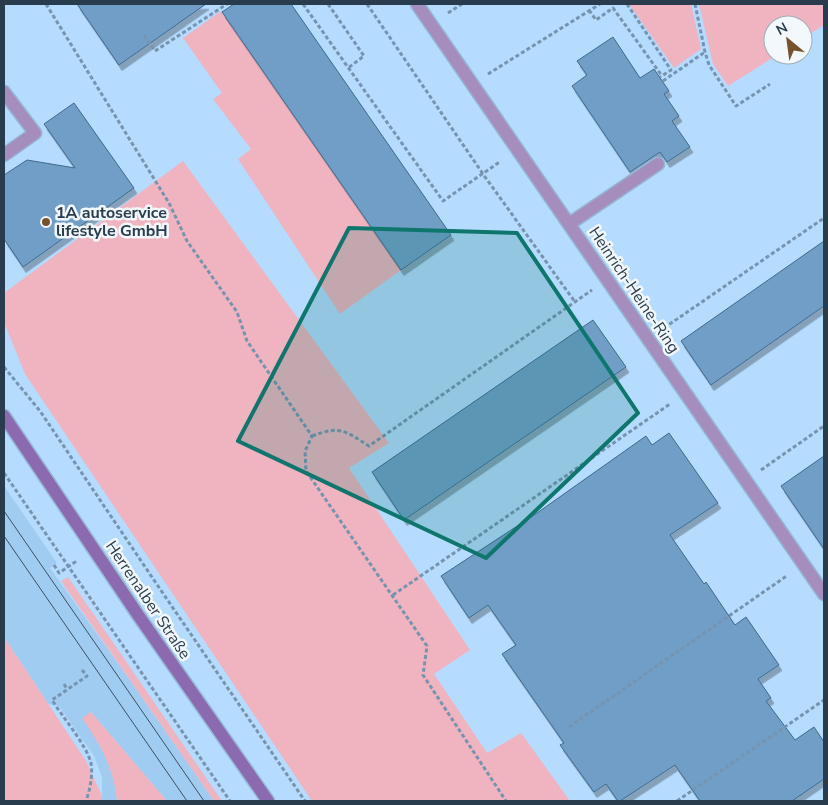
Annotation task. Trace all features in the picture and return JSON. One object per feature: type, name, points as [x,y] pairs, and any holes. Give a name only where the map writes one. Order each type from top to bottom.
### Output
[{"type":"main road","name":"Herrenalber Straße","points":[[4,416],[94,550],[268,801]]},
{"type":"street","name":"Heinrich-Heine-Ring","points":[[417,4],[824,594]]},
{"type":"street","points":[[4,92],[35,133],[4,155]]},
{"type":"street","points":[[569,224],[658,164]]},
{"type":"path","points":[[46,4],[170,203],[187,241],[237,312],[247,341],[312,436]]},
{"type":"path","points":[[144,35],[155,51],[227,4]]},
{"type":"path","points":[[303,4],[443,201],[483,174]]},
{"type":"path","points":[[328,4],[364,56],[348,68]]},
{"type":"path","points":[[367,4],[483,174],[575,302]]},
{"type":"path","points":[[472,84],[600,4]]},
{"type":"path","points":[[589,10],[596,20],[613,8],[661,77],[671,70],[627,4]]},
{"type":"path","points":[[694,4],[704,52],[709,65],[736,106],[770,84]]},
{"type":"path","points":[[663,81],[704,52]]},
{"type":"path","points":[[648,339],[824,218]]},
{"type":"path","points":[[506,801],[423,675],[427,646],[306,471],[304,451],[312,436],[325,431],[343,430],[369,446],[607,279]]},
{"type":"path","points":[[4,367],[40,411],[305,801]]},
{"type":"path","points":[[393,595],[664,408]]},
{"type":"path","points":[[778,459],[824,426]]},
{"type":"path","points":[[4,473],[230,801]]},
{"type":"path","points":[[54,565],[59,573],[94,550]]},
{"type":"path","points":[[569,726],[804,564]]},
{"type":"path","points":[[82,670],[86,676],[52,700],[83,746],[91,762],[91,782],[86,801]]},
{"type":"path","points":[[64,684],[68,689]]},
{"type":"path","points":[[677,801],[824,700]]},
{"type":"highlighted area","points":[[349,228],[517,233],[638,413],[486,558],[238,441]]},
{"type":"shaded area","points":[[629,4],[691,4],[701,49],[674,68]]},
{"type":"shaded area","points":[[699,4],[824,4],[824,25],[813,32],[813,15],[763,15],[763,64],[728,86],[713,64]]},
{"type":"shaded area","points":[[221,11],[401,270],[340,314],[238,159],[251,149],[213,99],[222,93],[183,38]]},
{"type":"shaded area","points":[[183,161],[389,443],[349,468],[470,650],[434,674],[487,753],[521,733],[570,801],[312,801],[25,374],[4,322],[4,293]]},
{"type":"shaded area","points":[[4,486],[57,563],[50,568],[214,801],[167,801],[91,712],[96,739],[107,760],[114,781],[117,801],[102,801],[102,777],[94,756],[59,706],[48,704],[4,637]]},
{"type":"shaded area","points":[[68,577],[222,801],[214,801],[61,581]]},
{"type":"shaded area","points":[[4,637],[86,761],[102,796],[102,801],[4,801]]},
{"type":"shaded area","points":[[91,712],[167,801],[117,801],[113,777],[105,757],[82,718]]},
{"type":"building","points":[[77,4],[206,4],[119,65]]},
{"type":"building","points":[[234,4],[291,4],[451,235],[401,270],[222,12]]},
{"type":"building","points":[[613,37],[640,78],[654,69],[669,91],[664,94],[679,116],[672,121],[690,147],[667,162],[660,152],[630,172],[572,86],[587,75],[577,61]]},
{"type":"building","name":"1A autoservice lifestyle GmbH","points":[[74,103],[134,188],[23,267],[4,239],[4,175],[27,160],[75,168],[44,124]]},
{"type":"building","points":[[824,241],[824,306],[711,385],[681,341]]},
{"type":"building","points":[[593,320],[626,367],[404,520],[372,472]]},
{"type":"building","points":[[669,433],[718,503],[670,535],[704,584],[706,582],[735,625],[746,617],[779,665],[758,679],[771,698],[766,701],[795,740],[814,727],[824,742],[824,779],[792,801],[700,801],[675,765],[620,801],[618,801],[606,784],[594,792],[560,745],[564,743],[502,654],[516,645],[488,605],[469,618],[441,576],[537,513],[646,436],[652,445]]},
{"type":"building","points":[[824,456],[824,549],[781,486]]},
{"type":"tram line","points":[[4,511],[204,801]]},
{"type":"tram line","points":[[4,536],[187,801]]},
{"type":"place","name":"1A autoservice lifestyle GmbH","points":[[46,222]]}]
